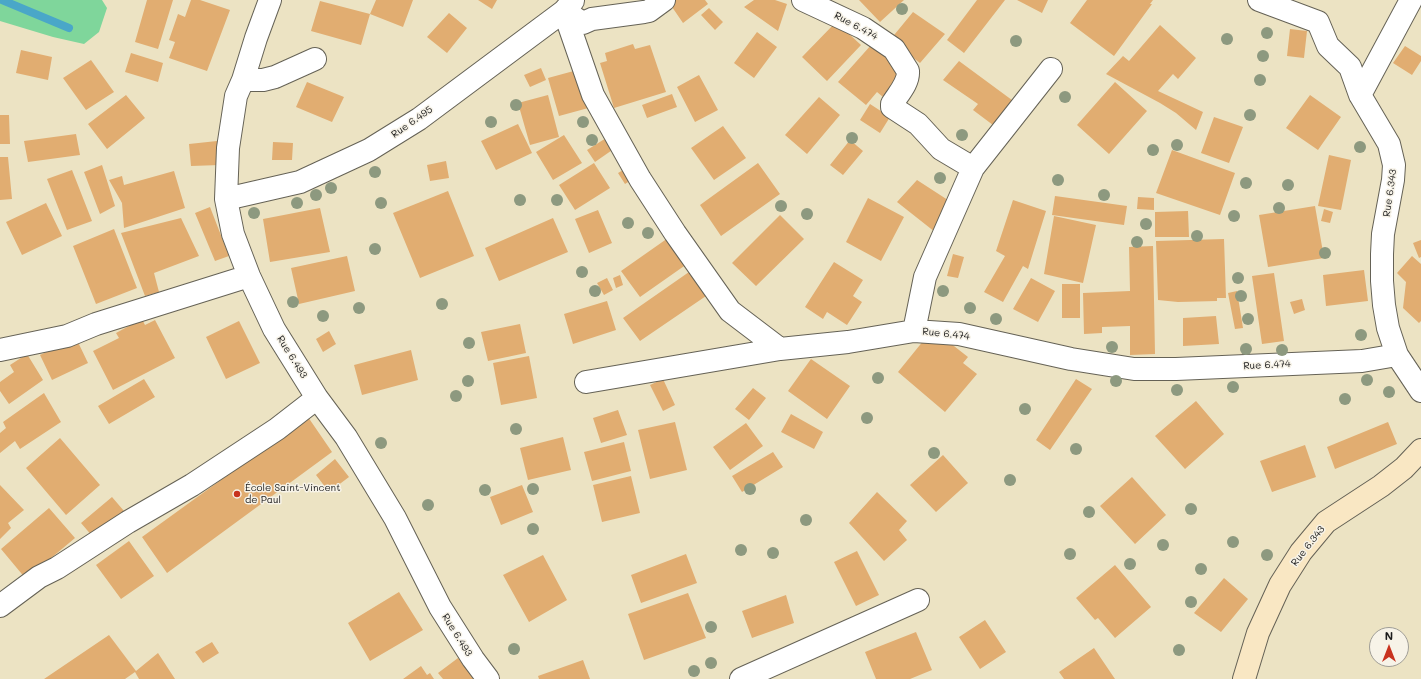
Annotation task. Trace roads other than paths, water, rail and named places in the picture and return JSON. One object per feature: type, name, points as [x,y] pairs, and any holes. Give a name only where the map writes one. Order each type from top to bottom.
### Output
[{"type":"street","name":"Rue 6.493","points":[[270,0],[243,80],[236,96],[228,148],[226,199],[233,234],[249,276],[274,329],[317,398],[346,436],[395,518],[440,607],[473,659],[488,679]]},
{"type":"street","points":[[569,6],[583,23],[592,19],[649,11],[664,0]]},
{"type":"street","name":"Rue 6.474","points":[[804,0],[864,28],[894,49],[908,71],[908,75],[905,84],[892,104],[892,107],[918,124],[941,149],[973,168],[926,277],[914,331],[959,334],[1071,358],[1134,369],[1176,369],[1355,361],[1397,355]]},
{"type":"street","name":"Rue 6.343","points":[[1259,0],[1318,22],[1328,46],[1350,67],[1360,94],[1389,144],[1394,165],[1393,180],[1383,234],[1382,280],[1384,305],[1388,328],[1397,355],[1421,392]]},
{"type":"street","points":[[1360,94],[1411,0]]},
{"type":"street","points":[[569,6],[593,94],[640,179],[675,233],[730,311],[780,349]]},
{"type":"street","name":"Rue 6.495","points":[[226,199],[300,182],[369,150],[419,119],[569,6]]},
{"type":"street","points":[[243,80],[263,80],[275,77],[315,60]]},
{"type":"street","points":[[973,168],[1051,69]]},
{"type":"street","points":[[0,350],[68,336],[96,324],[249,276]]},
{"type":"street","points":[[586,382],[780,349],[848,342],[914,331]]},
{"type":"street","points":[[0,605],[39,577],[57,568],[128,522],[198,481],[277,429],[317,398]]},
{"type":"street","name":"Rue 6.343","points":[[1244,679],[1258,633],[1280,586],[1301,552],[1326,522],[1381,486],[1404,468],[1421,450]]},
{"type":"street","points":[[0,598],[0,605]]},
{"type":"street","points":[[741,679],[918,600]]},
{"type":"waterway","points":[[2,0],[69,28]]},
{"type":"place","name":"École Saint-Vincent de Paul","points":[[237,494]]}]
